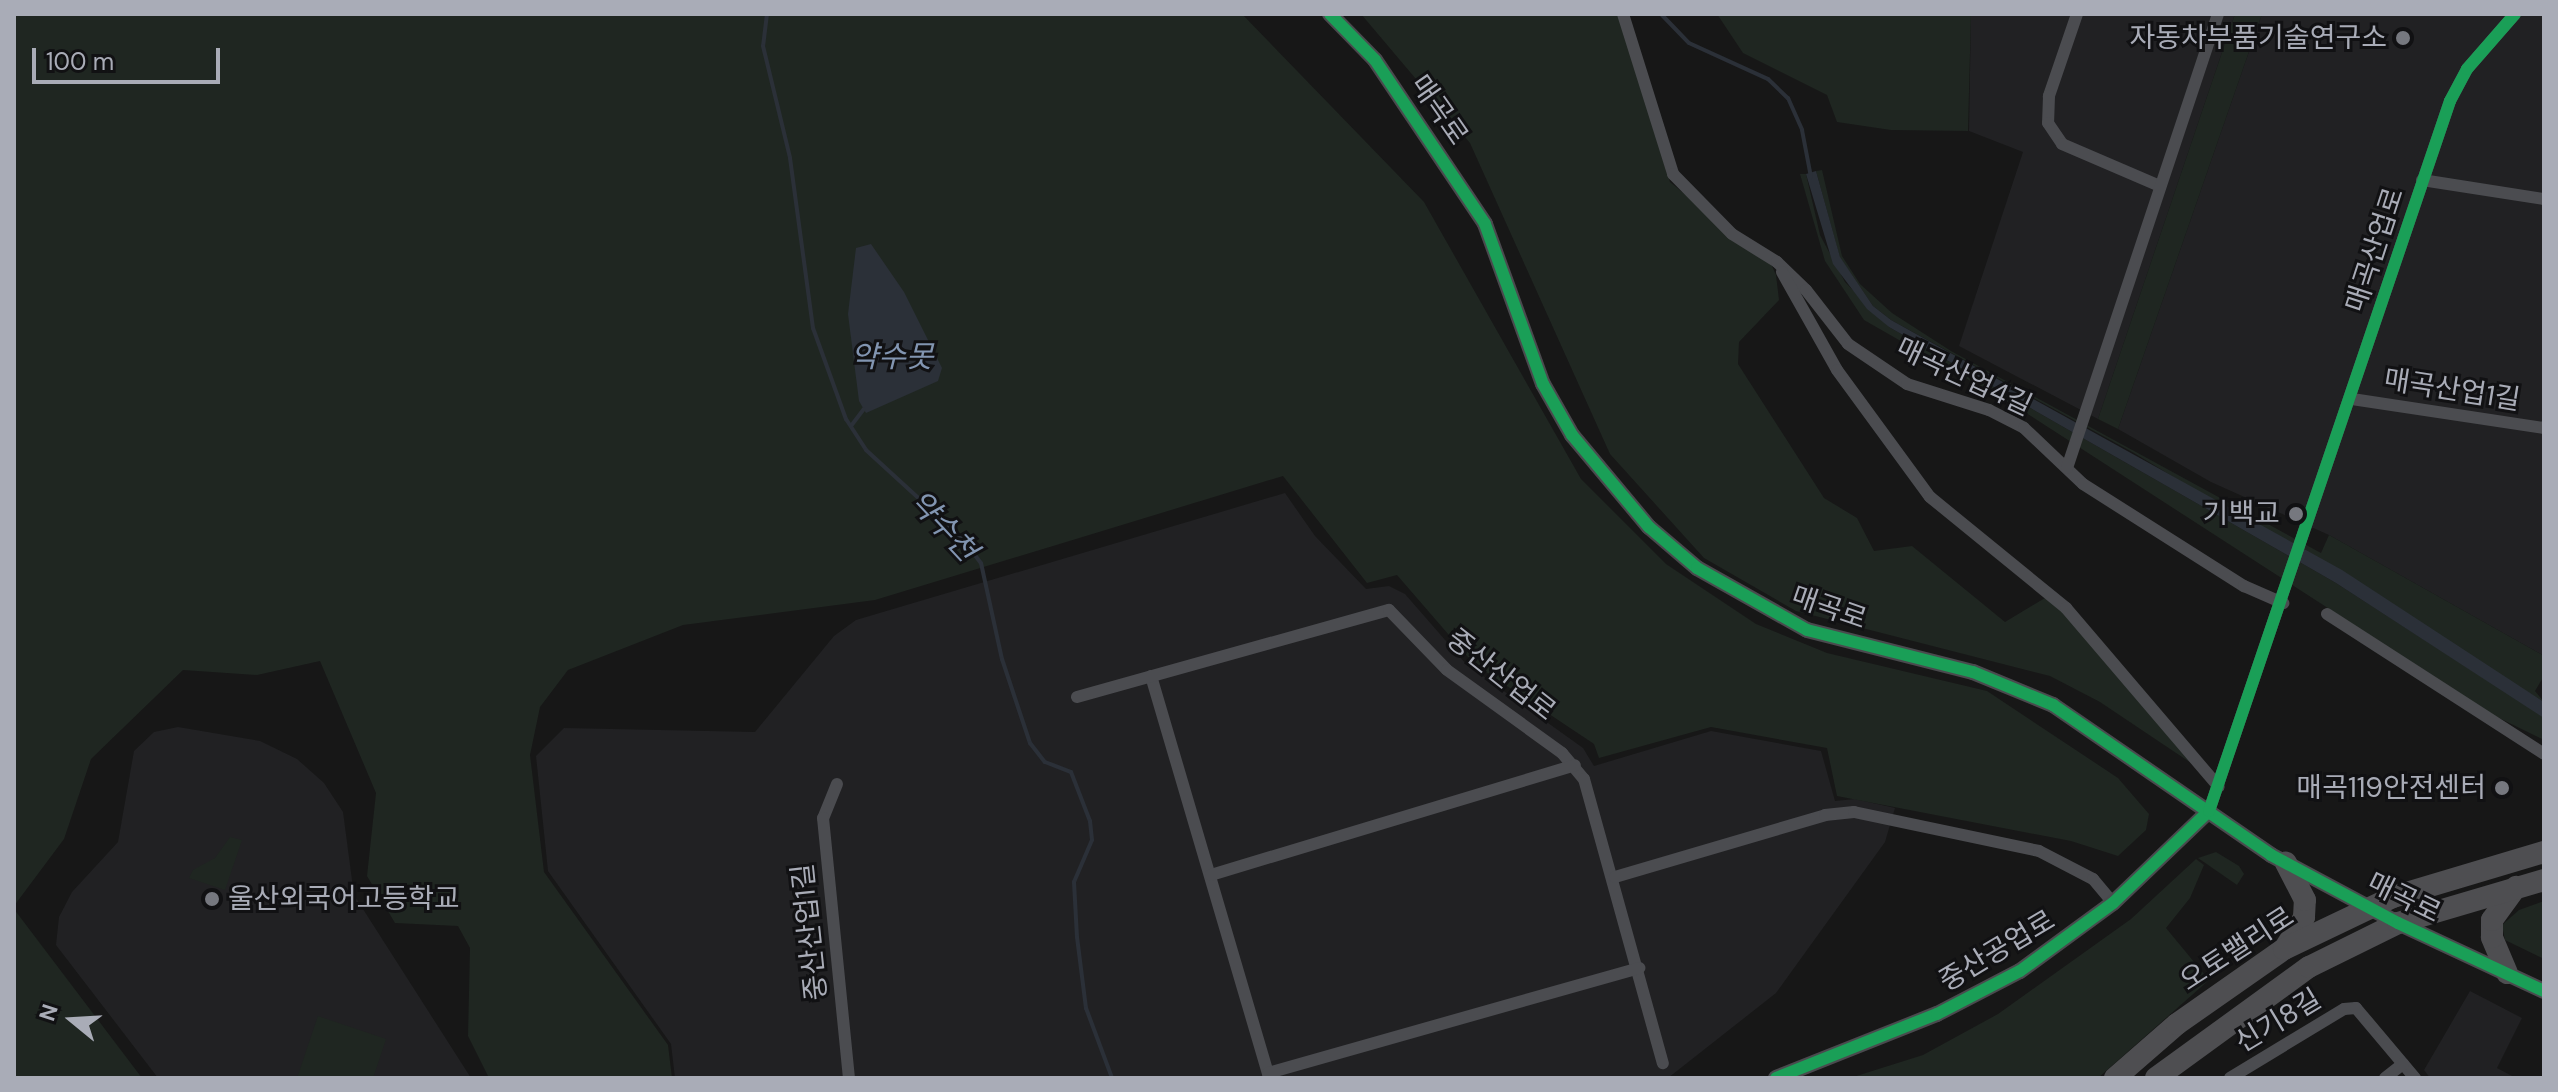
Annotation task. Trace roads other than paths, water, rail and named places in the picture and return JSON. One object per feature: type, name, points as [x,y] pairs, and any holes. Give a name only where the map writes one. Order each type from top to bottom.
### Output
[{"type":"highway","name":"오토밸리로","points":[[2115,1078],[2177,1024],[2284,949],[2369,908],[2544,852]]},
{"type":"highway","points":[[2284,949],[2304,917],[2302,891],[2286,863]]},
{"type":"highway","name":"오토밸리로","points":[[2156,1078],[2309,967],[2398,923],[2544,880]]},
{"type":"highway","points":[[2507,973],[2492,937],[2492,920],[2516,887]]},
{"type":"street","name":"매곡로","points":[[1330,14],[1375,60],[1485,224],[1543,384],[1572,435],[1672,548],[1726,588],[1807,630],[1973,672],[2053,705],[2286,863],[2398,923],[2544,991]]},
{"type":"street","name":"매곡산업4길","points":[[1623,14],[1673,174],[1732,234],[1777,262],[1848,344],[1907,384],[1989,410],[2024,428],[2069,462],[2083,484],[2231,577],[2283,603]]},
{"type":"street","points":[[2077,14],[2049,96],[2048,123],[2062,144],[2160,186]]},
{"type":"street","points":[[2069,462],[2218,14]]},
{"type":"street","name":"매곡산업로","points":[[2283,603],[2422,180],[2467,69],[2515,14]]},
{"type":"street","points":[[2422,180],[2544,199]]},
{"type":"street","points":[[1777,262],[1837,370],[1930,497],[2066,608],[2219,787]]},
{"type":"street","name":"매곡산업1길","points":[[2352,399],[2544,428]]},
{"type":"street","points":[[2209,811],[2283,603]]},
{"type":"street","name":"중산산업로","points":[[1077,697],[1389,610],[1447,670],[1575,765]]},
{"type":"street","points":[[2327,614],[2544,754]]},
{"type":"street","points":[[1151,676],[1269,1076],[1639,968]]},
{"type":"street","points":[[1211,875],[1575,765],[1615,877],[1663,1063]]},
{"type":"street","name":"중산산업1길","points":[[837,784],[823,818],[849,1078]]},
{"type":"street","name":"중산공업로","points":[[1776,1078],[1985,991],[2056,947],[2113,903],[2209,811]]},
{"type":"street","points":[[1615,877],[1825,815],[1854,812],[2039,851],[2093,879],[2113,903]]},
{"type":"street","name":"신기8길","points":[[2230,1078],[2344,1009],[2356,1008],[2415,1078]]},
{"type":"street","points":[[2385,1078],[2403,1064]]},
{"type":"water","points":[[1816,171],[1840,257],[1873,306],[1891,320],[2342,570],[2544,702],[2544,718],[2336,583],[1889,327],[1867,309],[1833,264],[1806,174]]},
{"type":"water","name":"약수못","points":[[871,244],[904,292],[942,368],[938,381],[866,413],[859,401],[848,314],[856,248]]},
{"type":"waterway","name":"약수천","points":[[767,14],[763,46],[790,158],[813,328],[846,419],[866,450],[962,538],[981,563],[1002,659],[1030,743],[1045,762],[1071,772],[1090,821],[1092,840],[1074,882],[1077,937],[1086,1008],[1112,1078]]},
{"type":"waterway","points":[[1661,14],[1689,43],[1768,79],[1788,98],[1802,130],[1811,177]]},
{"type":"waterway","points":[[851,426],[864,409]]},
{"type":"place","name":"자동차부품기술연구소","points":[[2403,38]]},
{"type":"place","name":"기백교","points":[[2296,514]]},
{"type":"place","name":"매곡119안전센터","points":[[2502,788]]},
{"type":"place","name":"울산외국어고등학교","points":[[212,899]]}]
